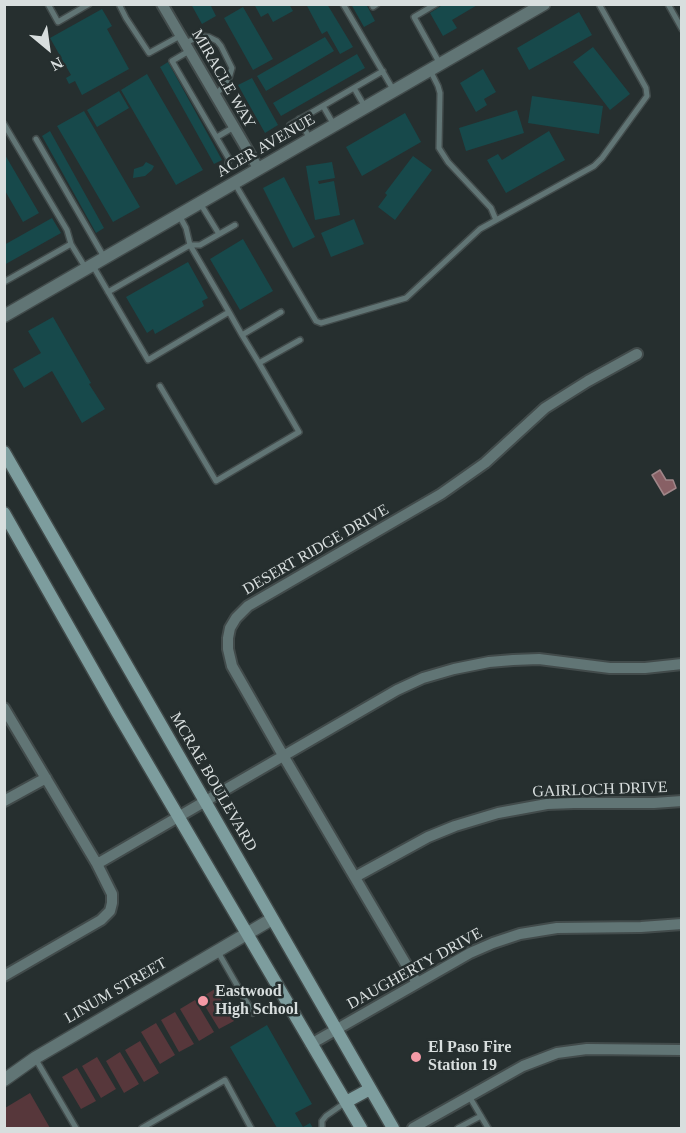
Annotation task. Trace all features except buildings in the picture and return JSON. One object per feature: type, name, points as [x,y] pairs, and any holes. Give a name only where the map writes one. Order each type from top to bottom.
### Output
[{"type":"main road","name":"MCRAE BOULEVARD","points":[[4,452],[393,1128]]},
{"type":"main road","points":[[4,513],[11,534],[361,1128]]},
{"type":"main road","points":[[346,1102],[370,1089]]},
{"type":"street","name":"MIRACLE WAY","points":[[162,4],[258,168]]},
{"type":"street","name":"ACER AVENUE","points":[[4,316],[544,4]]},
{"type":"street","name":"DESERT RIDGE DRIVE","points":[[417,983],[284,757],[230,659],[228,638],[231,628],[236,618],[249,606],[441,494],[485,463],[545,408],[637,354]]},
{"type":"street","points":[[97,864],[397,690],[423,678],[489,662],[538,659],[610,668],[645,668],[681,664]]},
{"type":"street","points":[[4,708],[97,864],[112,894],[110,911],[105,917],[4,976]]},
{"type":"street","points":[[4,801],[46,778]]},
{"type":"street","name":"GAIRLOCH DRIVE","points":[[355,877],[428,837],[498,813],[547,804],[574,802],[681,801]]},
{"type":"street","name":"LINUM STREET","points":[[4,1080],[35,1058],[273,920]]},
{"type":"street","name":"DAUGHERTY DRIVE","points":[[311,1044],[470,953],[493,943],[528,932],[557,928],[681,924]]},
{"type":"street","points":[[412,1128],[523,1066],[557,1053],[587,1049],[681,1050]]},
{"type":"lane","points":[[48,4],[58,22],[89,4]]},
{"type":"lane","points":[[119,4],[149,53],[185,44],[201,36],[218,41],[232,68],[228,82],[215,95]]},
{"type":"lane","points":[[343,4],[394,91]]},
{"type":"lane","points":[[372,4],[373,7],[377,4]]},
{"type":"lane","points":[[436,4],[414,17],[435,67],[440,93],[439,148],[448,162],[491,208],[496,220]]},
{"type":"lane","points":[[234,183],[316,321],[321,323],[406,298],[480,229],[594,166],[647,96],[646,88],[599,4]]},
{"type":"lane","points":[[668,4],[681,29]]},
{"type":"lane","points":[[674,15],[681,11]]},
{"type":"lane","points":[[185,44],[172,61],[229,159],[228,163]]},
{"type":"lane","points":[[290,125],[383,71]]},
{"type":"lane","points":[[354,88],[365,107]]},
{"type":"lane","points":[[323,106],[334,125]]},
{"type":"lane","points":[[299,120],[310,139]]},
{"type":"lane","points":[[4,124],[67,230],[71,244],[108,292],[148,360],[229,312]]},
{"type":"lane","points":[[217,138],[234,127]]},
{"type":"lane","points":[[36,139],[104,258]]},
{"type":"lane","points":[[201,202],[219,234]]},
{"type":"lane","points":[[160,386],[216,481],[299,432],[190,245],[186,228],[179,215]]},
{"type":"lane","points":[[108,292],[190,245],[200,245],[235,225]]},
{"type":"lane","points":[[4,282],[71,244]]},
{"type":"lane","points":[[243,335],[281,312]]},
{"type":"lane","points":[[259,363],[300,340]]},
{"type":"lane","points":[[218,951],[253,1013]]},
{"type":"lane","points":[[35,1058],[76,1128]]},
{"type":"lane","points":[[141,1128],[225,1080],[251,1128]]},
{"type":"lane","points":[[469,1096],[488,1128]]},
{"type":"lane","points":[[322,1128],[322,1121],[326,1116],[346,1102]]},
{"type":"lane","points":[[458,1128],[481,1116]]},
{"type":"shaded area","points":[[660,470],[666,480],[673,480],[676,488],[664,495],[652,475]]},
{"type":"shaded area","points":[[215,989],[234,1021],[219,1029],[200,998]]},
{"type":"shaded area","points":[[195,1000],[214,1032],[199,1041],[180,1009]]},
{"type":"shaded area","points":[[175,1012],[194,1044],[179,1052],[161,1020]]},
{"type":"shaded area","points":[[156,1023],[175,1055],[160,1064],[141,1032]]},
{"type":"shaded area","points":[[140,1041],[159,1073],[144,1082],[125,1050]]},
{"type":"shaded area","points":[[120,1052],[139,1084],[124,1093],[106,1061]]},
{"type":"shaded area","points":[[97,1057],[116,1089],[101,1098],[82,1066]]},
{"type":"shaded area","points":[[77,1068],[96,1101],[81,1109],[62,1077]]},
{"type":"shaded area","points":[[30,1093],[50,1128],[5,1128],[5,1108]]},
{"type":"place","name":"Eastwood High School","points":[[203,1001]]},
{"type":"place","name":"El Paso Fire Station 19","points":[[416,1057]]}]
